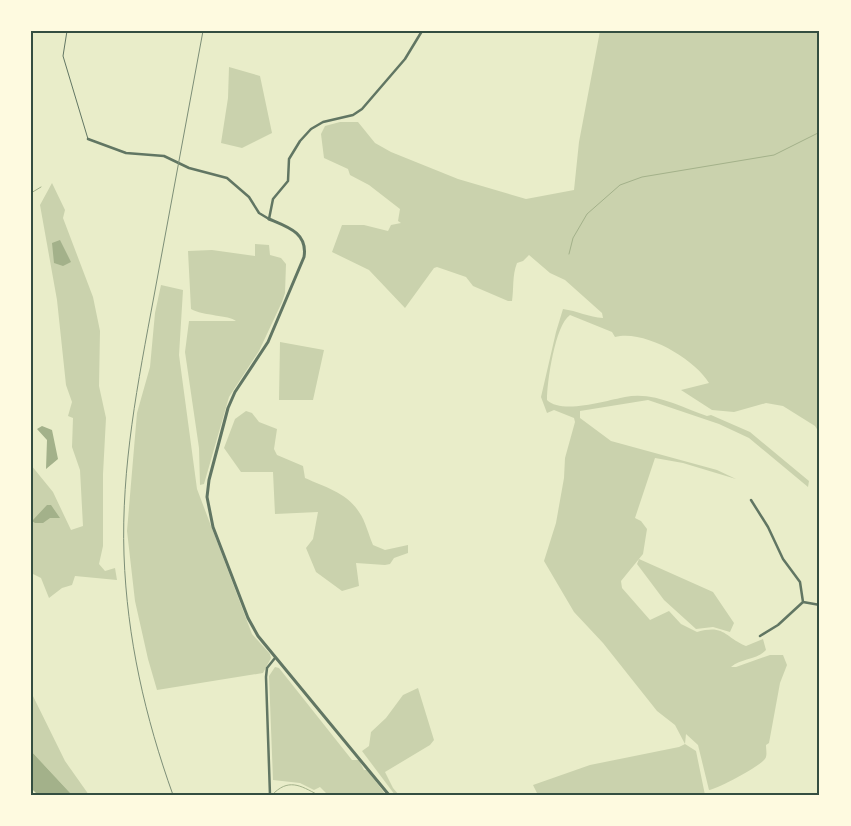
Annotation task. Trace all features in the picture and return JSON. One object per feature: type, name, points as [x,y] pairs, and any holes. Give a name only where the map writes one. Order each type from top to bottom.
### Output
[{"type":"street","points":[[269,219],[273,199],[288,181],[289,159],[300,141],[311,129],[323,122],[353,115],[362,109],[405,59],[422,31]]},
{"type":"street","points":[[88,140],[126,153],[164,156],[188,168],[227,178],[248,197],[259,213],[293,229],[301,236],[305,243],[304,257],[268,342],[235,392],[228,408],[212,466],[207,496],[213,527],[248,618],[274,658],[389,795]]},
{"type":"street","points":[[750,500],[768,527],[783,558],[800,582],[803,602]]},
{"type":"street","points":[[803,602],[820,605]]},
{"type":"street","points":[[760,636],[778,625],[803,602]]},
{"type":"street","points":[[270,795],[266,677],[267,668],[274,658]]},
{"type":"lane","points":[[67,31],[63,56],[88,140]]},
{"type":"shaded area","points":[[600,31],[820,31],[820,434],[815,426],[783,406],[766,403],[734,412],[712,410],[681,390],[709,383],[702,374],[681,356],[668,348],[640,337],[615,337],[612,332],[570,315],[560,330],[556,342],[548,381],[547,400],[563,406],[585,405],[625,397],[646,396],[667,401],[707,416],[711,415],[750,432],[809,481],[808,487],[749,438],[719,424],[648,400],[580,411],[580,418],[611,441],[717,470],[736,479],[683,463],[655,458],[635,518],[641,521],[647,529],[643,554],[621,581],[622,588],[650,620],[669,611],[681,624],[697,632],[706,630],[719,631],[746,646],[763,639],[766,650],[731,667],[770,655],[783,655],[787,665],[780,683],[769,743],[766,745],[766,757],[749,771],[709,790],[698,745],[686,734],[685,744],[675,725],[657,711],[603,643],[574,612],[544,561],[556,523],[564,478],[565,458],[575,422],[574,418],[554,410],[547,413],[541,397],[556,332],[563,309],[603,318],[602,313],[565,280],[550,273],[529,255],[523,261],[517,263],[515,268],[512,301],[473,286],[466,277],[437,267],[434,268],[405,308],[369,270],[332,252],[342,225],[364,225],[388,231],[391,225],[401,223],[398,221],[400,209],[369,185],[350,175],[348,169],[324,158],[321,134],[325,126],[340,122],[358,122],[375,143],[391,152],[458,179],[526,199],[574,190],[579,142]]},
{"type":"shaded area","points":[[229,67],[260,76],[272,133],[242,148],[221,143],[228,98]]},
{"type":"shaded area","points":[[52,183],[65,210],[63,218],[93,297],[100,331],[99,386],[106,418],[103,474],[103,546],[99,564],[105,571],[115,568],[117,580],[75,576],[72,585],[62,588],[49,598],[41,578],[31,573],[31,465],[53,492],[71,530],[83,526],[80,470],[72,447],[73,418],[68,416],[72,402],[66,385],[57,300],[40,205]]},
{"type":"shaded area","points":[[60,240],[71,262],[63,266],[54,263],[52,243]]},
{"type":"shaded area","points":[[255,244],[269,245],[270,255],[281,258],[286,264],[285,293],[259,351],[229,397],[204,484],[200,485],[199,448],[185,352],[189,321],[236,321],[191,309],[188,251],[212,250],[255,256]]},
{"type":"shaded area","points":[[161,285],[183,290],[179,355],[197,489],[252,634],[270,654],[271,658],[263,673],[157,690],[135,601],[127,531],[137,413],[150,367],[155,313]]},
{"type":"shaded area","points":[[280,342],[324,350],[313,400],[279,400]]},
{"type":"shaded area","points":[[246,411],[252,413],[259,422],[277,429],[274,449],[277,455],[303,466],[305,478],[335,491],[354,505],[363,520],[373,545],[385,550],[408,545],[408,553],[394,558],[390,564],[385,565],[356,563],[359,586],[342,591],[316,572],[306,548],[313,539],[318,512],[275,514],[273,472],[241,472],[224,448],[235,419]]},
{"type":"shaded area","points":[[42,426],[52,430],[58,459],[46,469],[47,440],[37,429]]},
{"type":"shaded area","points":[[47,505],[51,505],[60,518],[50,518],[43,523],[32,521]]},
{"type":"shaded area","points":[[639,559],[713,592],[734,623],[730,632],[713,627],[696,629],[664,600],[637,564]]},
{"type":"shaded area","points":[[275,667],[279,668],[352,760],[359,760],[364,770],[367,770],[386,795],[328,795],[320,787],[314,790],[300,783],[273,780],[269,676]]},
{"type":"shaded area","points":[[418,688],[434,740],[430,745],[385,772],[399,795],[395,795],[362,751],[369,746],[371,732],[386,718],[403,695]]},
{"type":"shaded area","points":[[31,692],[65,761],[89,795],[72,795],[31,751]]},
{"type":"shaded area","points":[[685,744],[696,751],[705,795],[538,795],[533,785],[590,765],[679,747]]},
{"type":"shaded area","points":[[31,751],[72,795],[38,795],[31,788]]},
{"type":"waterway","points":[[569,254],[573,238],[587,214],[620,185],[642,177],[774,155],[820,132]]},
{"type":"waterway","points":[[31,193],[41,187]]},
{"type":"waterway","points":[[272,795],[283,786],[289,785],[300,786],[318,795]]},
{"type":"railway","points":[[173,795],[146,707],[133,647],[124,555],[125,490],[132,425],[148,328],[203,31]]}]
